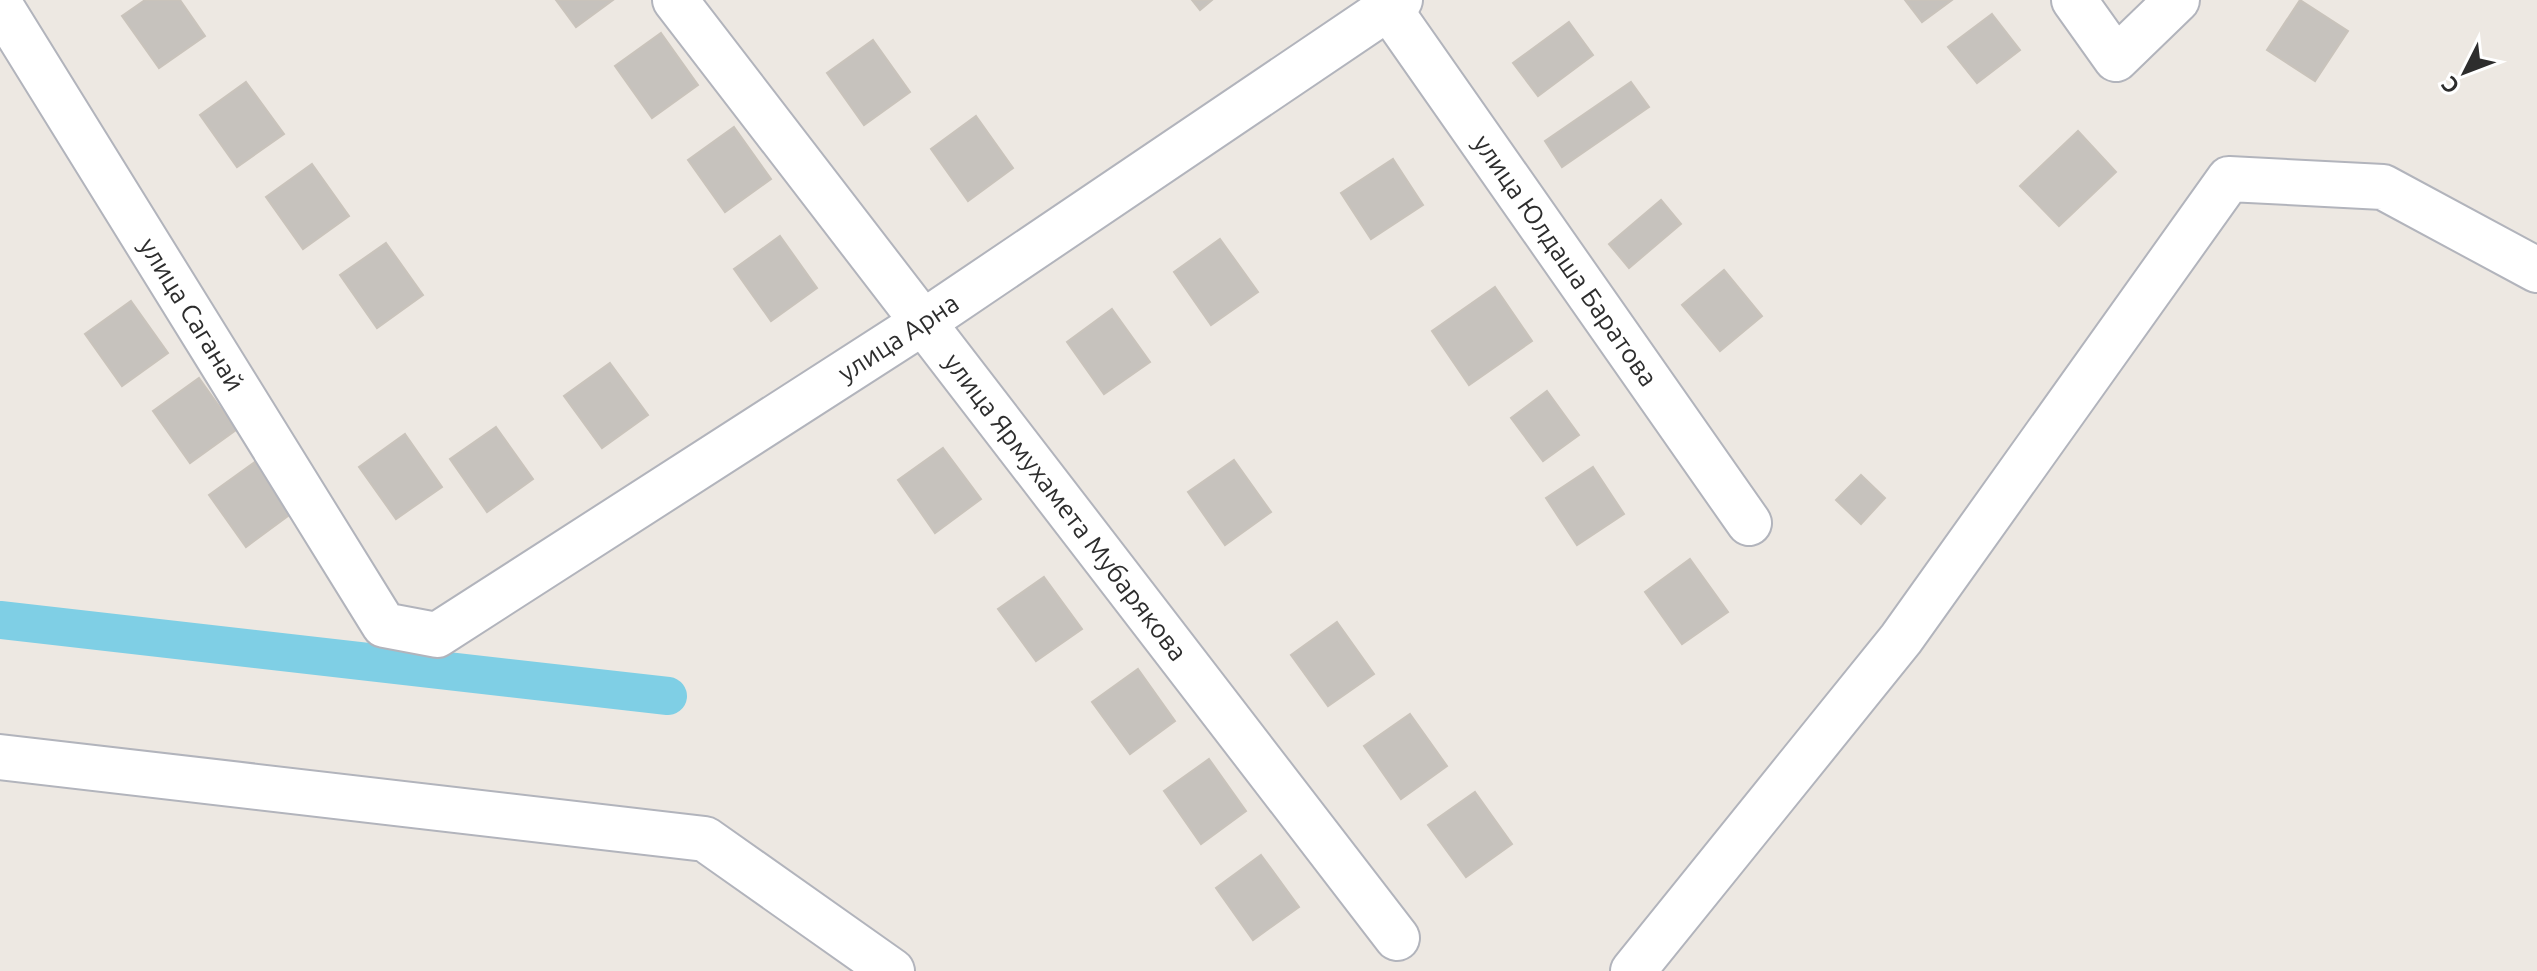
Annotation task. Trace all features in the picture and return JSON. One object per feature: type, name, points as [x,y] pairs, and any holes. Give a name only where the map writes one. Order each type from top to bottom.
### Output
[{"type":"street","name":"улица Ярмухамета Мубарякова","points":[[675,0],[1397,938]]},
{"type":"street","points":[[2074,0],[2116,59],[2177,0]]},
{"type":"street","name":"улица Арна","points":[[384,625],[437,635],[922,323],[1390,3]]},
{"type":"street","name":"улица Юлдаша Баратова","points":[[1390,3],[1749,523]]},
{"type":"street","name":"улица Саганай","points":[[0,5],[384,625]]},
{"type":"street","points":[[1633,971],[1901,639],[2229,179],[2383,187],[2537,270]]},
{"type":"street","points":[[0,757],[705,839],[892,971]]},
{"type":"building","points":[[145,0],[180,0],[205,36],[159,68],[122,16]]},
{"type":"building","points":[[556,0],[613,0],[576,27]]},
{"type":"building","points":[[1192,0],[1212,0],[1200,10]]},
{"type":"building","points":[[1905,0],[1952,0],[1922,22]]},
{"type":"building","points":[[2300,0],[2348,31],[2315,81],[2267,50]]},
{"type":"building","points":[[1992,14],[2020,50],[1977,83],[1948,47]]},
{"type":"building","points":[[1569,22],[1593,55],[1538,96],[1513,63]]},
{"type":"building","points":[[661,33],[698,85],[652,118],[615,66]]},
{"type":"building","points":[[873,40],[910,92],[864,125],[827,73]]},
{"type":"building","points":[[246,82],[284,134],[237,167],[200,115]]},
{"type":"building","points":[[1631,82],[1649,107],[1562,167],[1545,141]]},
{"type":"building","points":[[976,116],[1013,168],[968,201],[931,149]]},
{"type":"building","points":[[734,127],[771,179],[725,212],[688,160]]},
{"type":"building","points":[[2078,131],[2116,172],[2059,226],[2020,186]]},
{"type":"building","points":[[1393,159],[1423,205],[1371,239],[1341,193]]},
{"type":"building","points":[[312,164],[349,216],[303,249],[266,197]]},
{"type":"building","points":[[1661,200],[1681,224],[1629,268],[1609,244]]},
{"type":"building","points":[[780,236],[817,288],[771,321],[734,269]]},
{"type":"building","points":[[1220,239],[1258,292],[1211,325],[1174,272]]},
{"type":"building","points":[[386,243],[423,295],[377,328],[340,275]]},
{"type":"building","points":[[1724,270],[1762,316],[1720,351],[1682,305]]},
{"type":"building","points":[[1495,287],[1532,341],[1469,385],[1432,331]]},
{"type":"building","points":[[131,301],[168,353],[122,386],[85,334]]},
{"type":"building","points":[[1112,309],[1150,362],[1104,394],[1067,342]]},
{"type":"building","points":[[610,363],[648,415],[602,448],[564,396]]},
{"type":"building","points":[[199,378],[236,430],[190,463],[153,411]]},
{"type":"building","points":[[1547,391],[1579,435],[1543,461],[1511,418]]},
{"type":"building","points":[[496,427],[533,479],[487,512],[450,459]]},
{"type":"building","points":[[405,434],[442,487],[396,519],[359,467]]},
{"type":"building","points":[[943,448],[981,499],[935,533],[898,480]]},
{"type":"building","points":[[1234,460],[1271,512],[1225,545],[1188,492]]},
{"type":"building","points":[[255,462],[292,513],[246,547],[209,495]]},
{"type":"building","points":[[1593,467],[1624,514],[1577,545],[1546,498]]},
{"type":"building","points":[[1861,475],[1885,498],[1861,524],[1836,500]]},
{"type":"building","points":[[1690,559],[1728,612],[1682,644],[1645,592]]},
{"type":"building","points":[[1044,577],[1082,629],[1036,661],[998,609]]},
{"type":"building","points":[[1337,622],[1374,674],[1328,706],[1291,655]]},
{"type":"building","points":[[1138,669],[1175,721],[1130,754],[1092,702]]},
{"type":"building","points":[[1410,714],[1447,766],[1401,799],[1364,746]]},
{"type":"building","points":[[1209,759],[1246,811],[1201,844],[1164,791]]},
{"type":"building","points":[[1475,792],[1512,844],[1466,877],[1428,825]]},
{"type":"building","points":[[1261,855],[1299,907],[1253,940],[1216,888]]},
{"type":"waterway","points":[[0,620],[668,696]]}]
